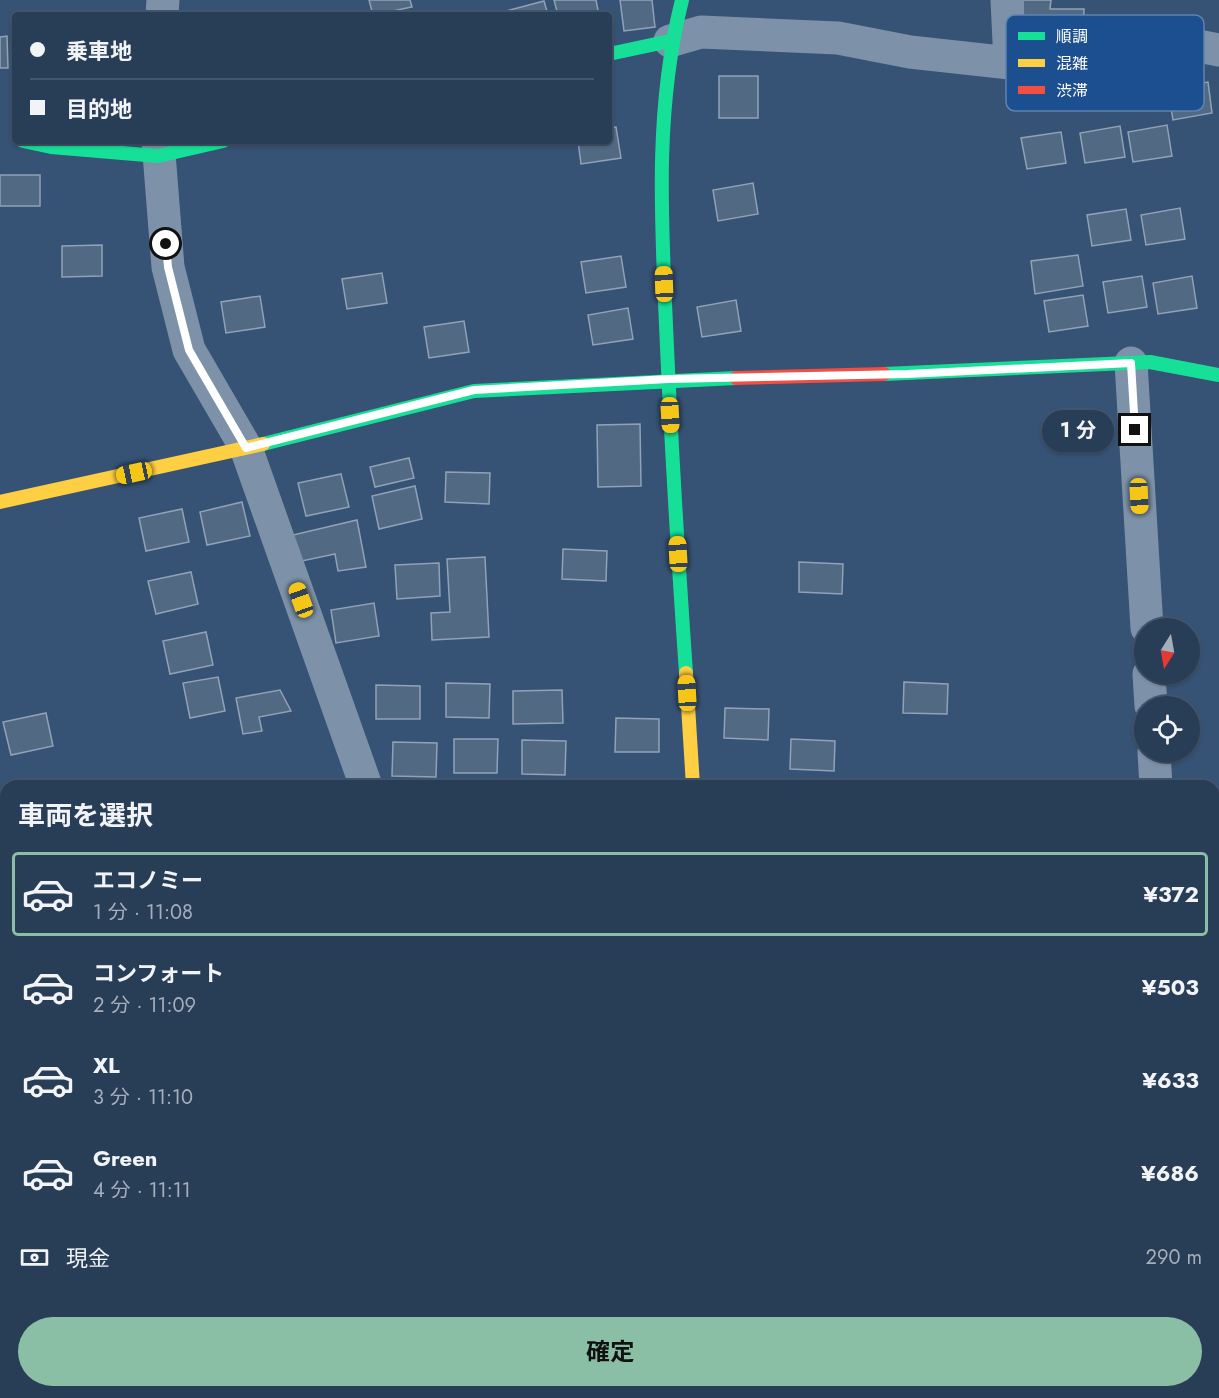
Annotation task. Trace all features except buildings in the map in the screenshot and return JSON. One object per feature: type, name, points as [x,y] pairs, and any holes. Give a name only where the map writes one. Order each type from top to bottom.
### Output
[{"type":"street","points":[[682,0],[670,41],[659,142],[668,379],[693,780]]},
{"type":"street","points":[[1007,0],[1008,15]]},
{"type":"street","points":[[612,53],[700,32],[838,38],[910,52],[1006,63]]},
{"type":"street","points":[[1204,47],[1219,50]]},
{"type":"street","points":[[36,144],[51,147],[158,148],[195,144]]},
{"type":"street","points":[[158,148],[168,267],[189,350],[246,448],[365,780]]},
{"type":"street","points":[[0,502],[246,448],[474,390],[668,379],[907,374],[1150,362],[1219,375]]},
{"type":"street","points":[[1131,363],[1146,618]]},
{"type":"street","points":[[1155,762],[1156,780]]},
{"type":"traffic: fast","points":[[682,0],[667,80],[662,202],[670,412],[686,673]]},
{"type":"traffic: fast","points":[[612,53],[670,41]]},
{"type":"traffic: fast","points":[[37,144],[158,156],[210,144]]},
{"type":"traffic: fast","points":[[884,374],[1150,362],[1219,375]]},
{"type":"traffic: fast","points":[[263,444],[474,391],[736,378]]},
{"type":"traffic: slow","points":[[0,502],[263,444]]},
{"type":"traffic: slow","points":[[686,673],[693,780]]},
{"type":"traffic: jam","points":[[736,378],[884,374]]},
{"type":"route","points":[[166,244],[168,267],[189,350],[246,448],[474,390],[668,379],[907,374],[1131,363],[1135,430]]}]
